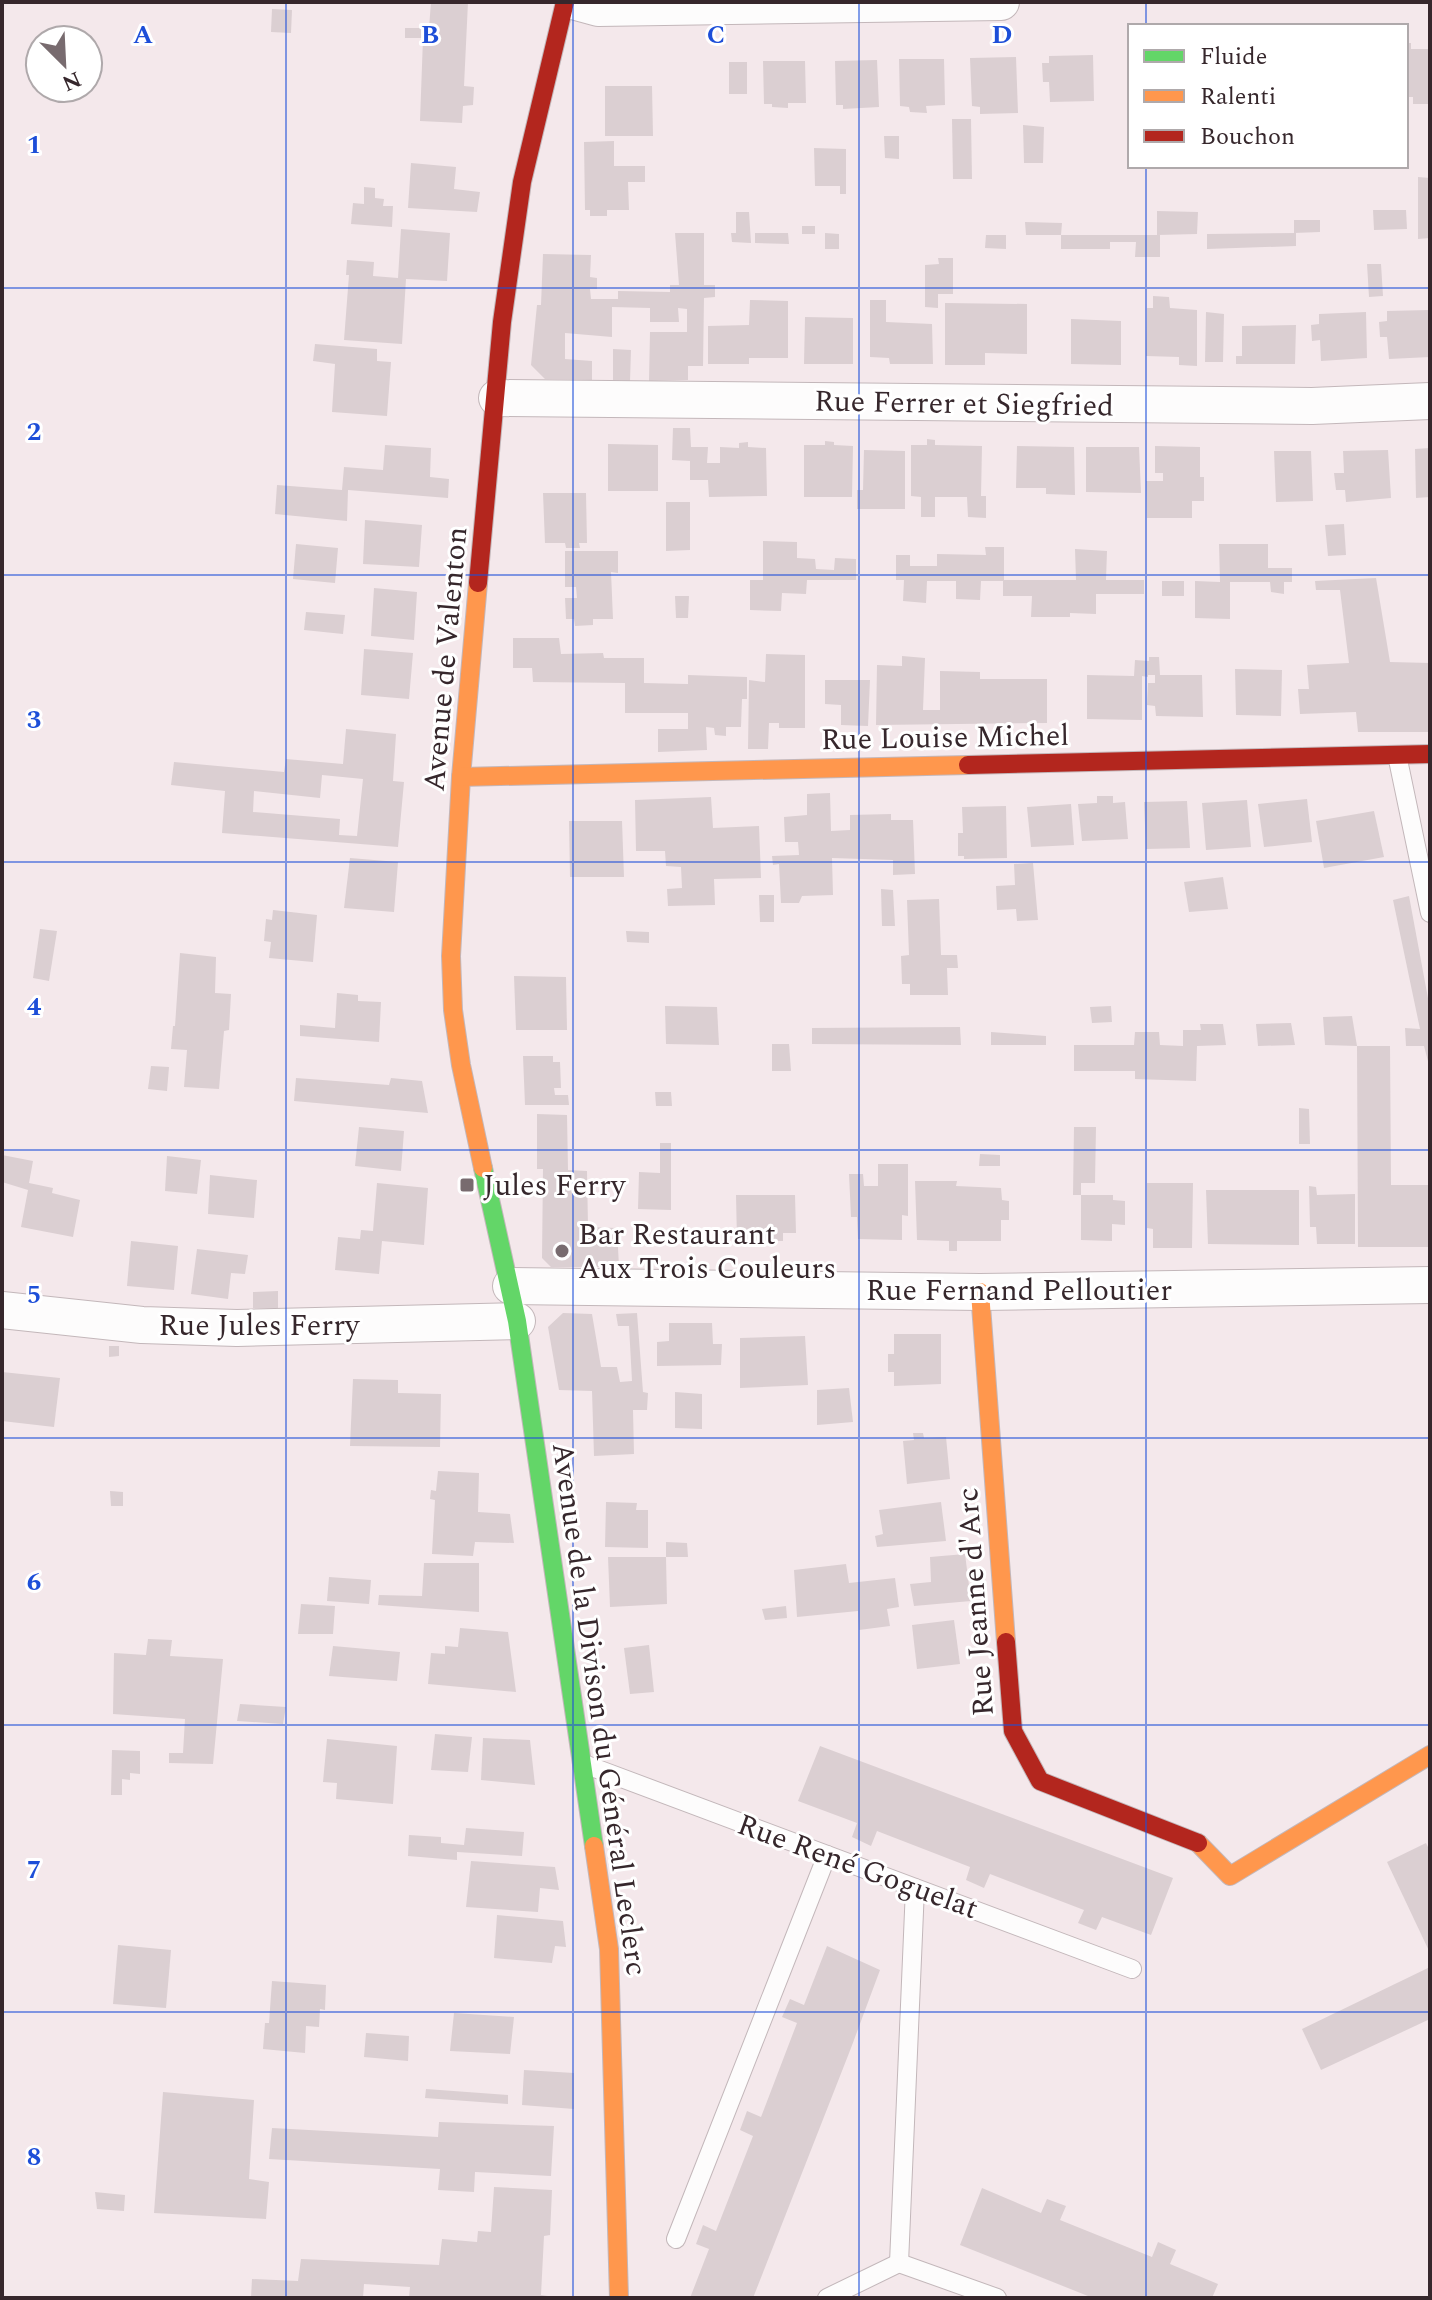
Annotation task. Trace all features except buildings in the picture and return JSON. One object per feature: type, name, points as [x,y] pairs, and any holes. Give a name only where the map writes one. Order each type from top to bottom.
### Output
[{"type":"street","name":"Avenue de Valenton","points":[[517,1321],[472,1119],[453,1010],[451,956],[461,777],[502,322],[522,182],[565,2]]},
{"type":"street","points":[[576,2],[598,8],[1001,2]]},
{"type":"street","name":"Rue Ferrer et Siegfried","points":[[497,398],[1312,406],[1430,401]]},
{"type":"street","name":"Rue Louise Michel","points":[[461,777],[1430,754]]},
{"type":"street","name":"Rue Fernand Pelloutier","points":[[511,1286],[980,1292],[1430,1285]]},
{"type":"street","name":"Rue Jeanne d'Arc","points":[[980,1292],[1013,1731],[1040,1781],[1195,1840],[1230,1876],[1430,1755]]},
{"type":"street","name":"Rue Jules Ferry","points":[[2,1310],[142,1325],[237,1328],[517,1321]]},
{"type":"street","name":"Avenue de la Divison du Général Leclerc","points":[[517,1321],[609,1949],[619,2298]]},
{"type":"lane","points":[[1397,754],[1430,913]]},
{"type":"lane","name":"Rue René Goguelat","points":[[584,1764],[1132,1969]]},
{"type":"lane","points":[[676,2239],[827,1855]]},
{"type":"lane","points":[[899,2263],[915,1888]]},
{"type":"lane","points":[[827,2298],[899,2263],[997,2298]]},
{"type":"traffic: fast","points":[[483,1168],[517,1321],[594,1846]]},
{"type":"traffic: slow","points":[[478,583],[461,777],[451,956],[453,1010],[461,1065],[483,1168]]},
{"type":"traffic: slow","points":[[461,777],[968,765]]},
{"type":"traffic: slow","points":[[980,1292],[1006,1642]]},
{"type":"traffic: slow","points":[[1198,1843],[1230,1876],[1430,1755]]},
{"type":"traffic: slow","points":[[594,1846],[609,1949],[619,2298]]},
{"type":"traffic: jam","points":[[478,583],[502,322],[522,182],[565,2]]},
{"type":"traffic: jam","points":[[968,765],[1430,754]]},
{"type":"traffic: jam","points":[[1006,1642],[1013,1731],[1040,1781],[1198,1843]]},
{"type":"place","name":"Jules Ferry","points":[[467,1185]]},
{"type":"place","name":"Bar Restaurant Aux Trois Couleurs","points":[[562,1251]]}]
